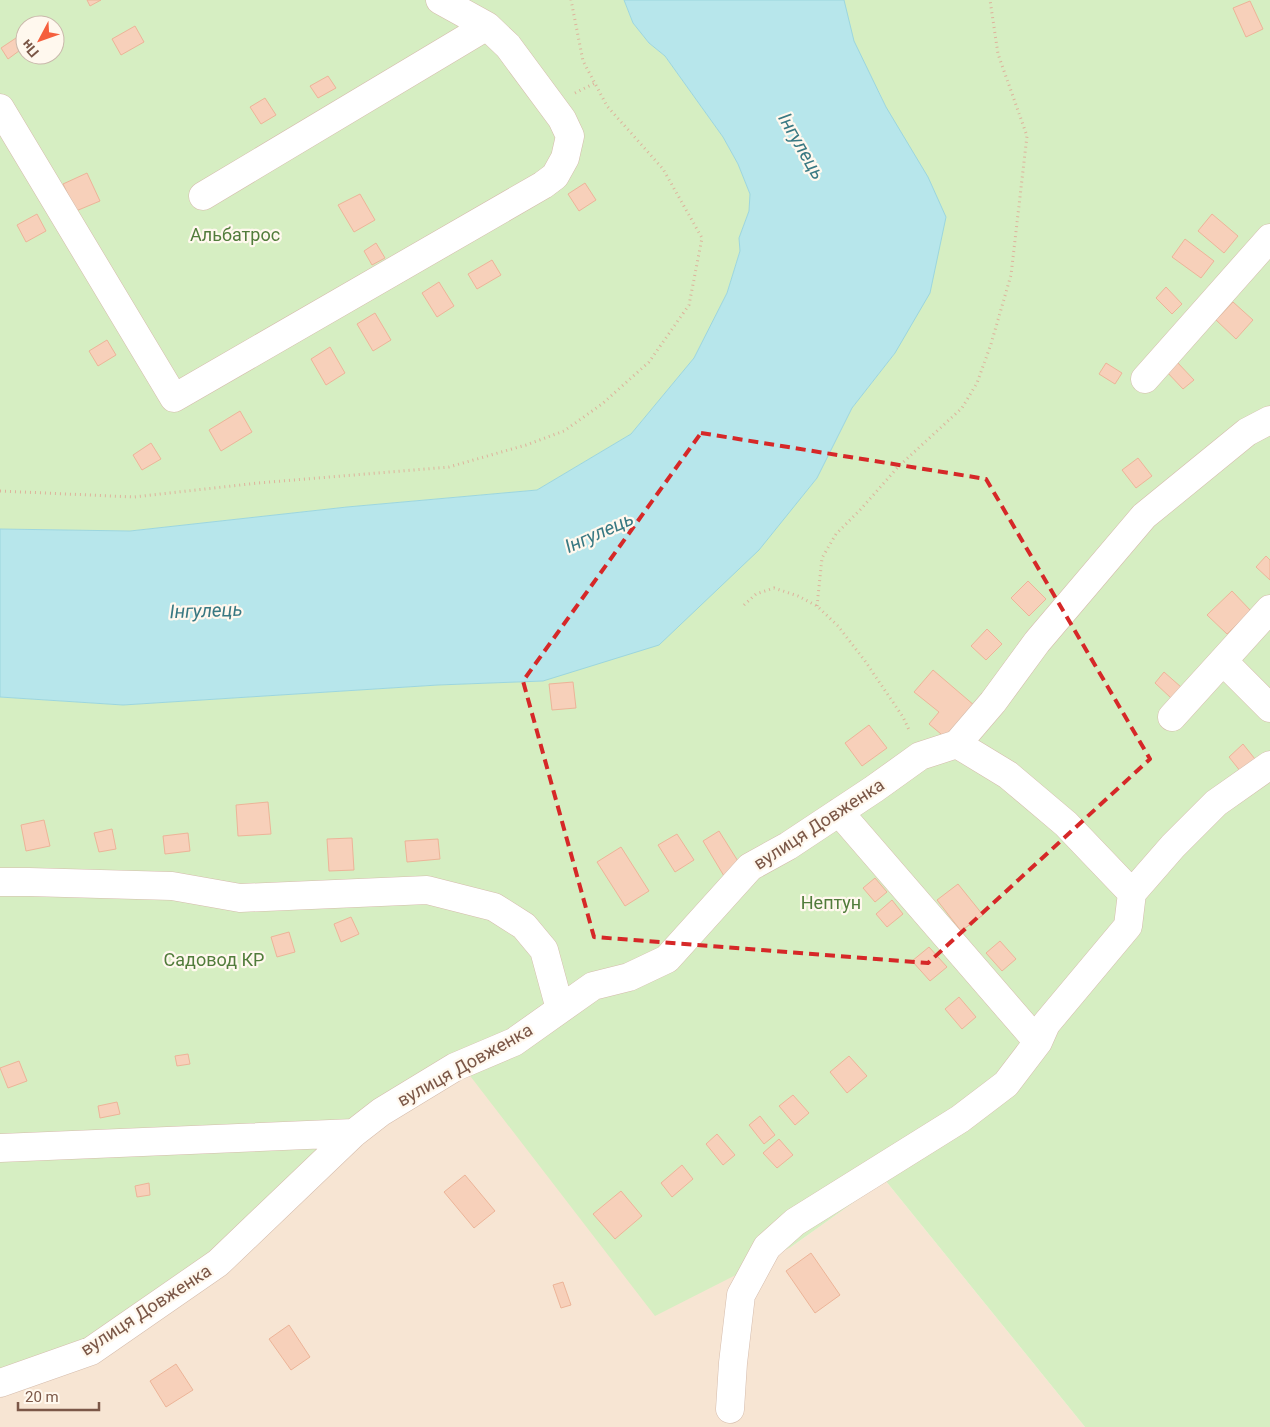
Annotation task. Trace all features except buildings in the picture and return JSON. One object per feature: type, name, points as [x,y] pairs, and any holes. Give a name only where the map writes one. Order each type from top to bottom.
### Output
[{"type":"street","points":[[0,108],[174,398],[535,190],[555,176],[566,158],[570,136],[562,119],[508,46],[487,26],[440,0]]},
{"type":"street","points":[[203,196],[487,26]]},
{"type":"street","points":[[1145,378],[1270,238]]},
{"type":"street","points":[[1132,893],[1066,824],[1008,775],[958,744],[994,702],[1037,642],[1144,516],[1247,432],[1270,420]]},
{"type":"street","points":[[1172,718],[1270,609]]},
{"type":"street","points":[[1223,661],[1270,708]]},
{"type":"street","name":"вулиця Довженка","points":[[0,1383],[91,1351],[218,1263],[354,1133],[381,1112],[455,1067],[514,1042],[593,986],[629,977],[667,959],[750,867],[788,846],[920,756],[958,744]]},
{"type":"street","points":[[730,1409],[741,1295],[766,1248],[795,1222],[915,1148],[968,1113],[1006,1084],[1038,1042],[1046,1024],[1128,926],[1132,893],[1173,846],[1216,803],[1270,765]]},
{"type":"street","points":[[839,812],[1038,1042]]},
{"type":"street","points":[[0,882],[172,886],[240,898],[427,890],[494,907],[524,926],[544,950],[560,1009]]},
{"type":"street","points":[[0,1148],[354,1133]]},
{"type":"path","points":[[0,491],[134,497],[258,483],[449,467],[564,432],[602,404],[649,362],[689,306],[702,238],[662,169],[607,106],[582,61],[571,0]]},
{"type":"path","points":[[817,606],[822,558],[836,534],[899,466],[962,408],[977,383],[991,344],[1011,276],[1027,136],[998,54],[990,0]]},
{"type":"path","points":[[744,605],[756,594],[774,588],[798,596],[817,606],[838,626],[903,716],[920,756]]},
{"type":"highlighted area","points":[[701,433],[986,479],[1150,759],[928,963],[594,937],[523,681]]},
{"type":"shaded area","points":[[454,1055],[791,1247],[885,1180],[1085,1427],[0,1427],[0,1372]]},
{"type":"green space","name":"Альбатрос","points":[[0,0],[624,0],[633,23],[649,43],[665,56],[723,137],[738,164],[750,194],[749,211],[739,238],[740,251],[727,293],[694,358],[631,434],[537,490],[347,507],[130,531],[0,529]]},
{"type":"green space","points":[[840,0],[1270,0],[1270,1427],[1085,1427],[885,1180],[791,1247],[655,1316],[454,1055],[209,1260],[91,1340],[0,1372],[0,697],[123,705],[438,685],[543,681],[758,550],[817,478],[852,408],[895,353],[886,107],[878,90],[869,89]]},
{"type":"water","name":"Інгулець","points":[[624,0],[844,0],[854,41],[886,107],[928,177],[946,217],[930,293],[895,353],[852,408],[817,478],[759,550],[659,645],[543,681],[438,685],[123,705],[0,697],[0,529],[130,531],[347,507],[537,490],[631,434],[694,358],[727,293],[740,251],[739,238],[749,211],[750,194],[738,164],[723,137],[665,56],[649,43],[633,23]]},
{"type":"park label","name":"Нептун","points":[[831,903]]},
{"type":"park label","name":"Садовод КР","points":[[214,960]]}]
